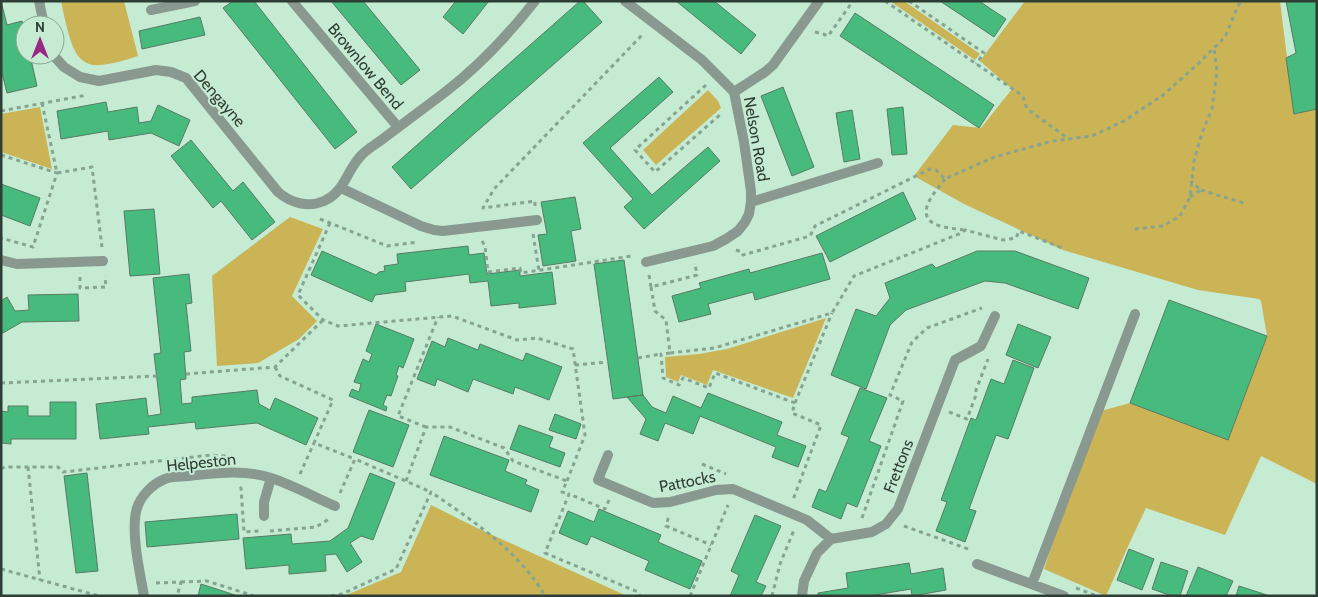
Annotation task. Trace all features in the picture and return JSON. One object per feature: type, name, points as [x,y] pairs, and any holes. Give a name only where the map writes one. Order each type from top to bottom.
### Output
[{"type":"street","points":[[39,1],[42,15]]},
{"type":"street","points":[[152,10],[194,1]]},
{"type":"street","name":"Brownlow Bend","points":[[292,1],[398,127]]},
{"type":"street","name":"Dengayne","points":[[63,65],[80,76],[99,81],[156,70],[171,72],[186,78],[278,192],[293,202],[302,204],[322,202],[334,196],[341,188],[359,157],[446,91],[488,54],[535,1]]},
{"type":"street","name":"Nelson Road","points":[[625,1],[702,60],[734,92],[744,142],[752,202],[745,222],[738,231],[726,239],[713,246],[646,262]]},
{"type":"street","points":[[734,92],[773,65],[819,1]]},
{"type":"street","points":[[752,202],[878,163]]},
{"type":"street","points":[[341,188],[421,226],[434,230],[444,231],[537,220]]},
{"type":"street","points":[[1,260],[17,264],[103,260]]},
{"type":"street","points":[[1032,584],[1135,314]]},
{"type":"street","name":"Frettons","points":[[831,538],[872,532],[886,524],[898,509],[955,360],[981,346],[995,316]]},
{"type":"street","name":"Pattocks","points":[[608,455],[598,480],[653,503],[670,502],[716,490],[733,489],[807,520],[831,538]]},
{"type":"street","name":"Helpeston","points":[[144,596],[134,531],[136,511],[140,500],[148,491],[166,478],[246,472],[271,478],[334,506]]},
{"type":"street","points":[[264,516],[264,502],[271,478]]},
{"type":"street","points":[[802,596],[804,581],[817,553],[831,538]]},
{"type":"street","points":[[977,564],[1064,596]]},
{"type":"path","points":[[812,32],[828,36],[853,1]]},
{"type":"path","points":[[885,1],[1023,96],[1027,109],[1069,139]]},
{"type":"path","points":[[909,1],[984,53],[976,64]]},
{"type":"path","points":[[1065,248],[1019,231],[1016,238],[1002,240],[938,225],[930,220],[926,213],[926,207],[945,179],[994,157],[1053,141],[1092,136],[1124,121],[1163,96],[1226,35],[1241,1]]},
{"type":"path","points":[[539,270],[532,224],[538,223],[534,201],[483,208],[494,189],[647,30]]},
{"type":"path","points":[[1135,229],[1163,226],[1180,216],[1190,197],[1194,162],[1202,133],[1212,108],[1217,71],[1214,48]]},
{"type":"path","points":[[705,79],[712,87]]},
{"type":"path","points":[[709,83],[635,150],[656,172],[726,110],[727,113]]},
{"type":"path","points":[[1,111],[91,94]]},
{"type":"path","points":[[1,238],[33,247],[57,173],[42,103]]},
{"type":"path","points":[[1,155],[57,173],[92,167],[106,287],[80,288],[80,275]]},
{"type":"path","points":[[735,250],[739,250],[743,255],[810,236],[814,226],[930,169],[936,170],[945,179]]},
{"type":"path","points":[[1191,182],[1201,190],[1247,204]]},
{"type":"path","points":[[1190,197],[1201,190]]},
{"type":"path","points":[[317,218],[387,246],[426,241]]},
{"type":"path","points":[[330,223],[298,295],[323,320],[338,326],[452,316],[517,340],[537,338],[573,349],[585,435],[562,492],[606,509],[611,495]]},
{"type":"path","points":[[792,502],[821,425],[792,413],[832,312],[854,276],[959,234],[964,230]]},
{"type":"path","points":[[479,238],[485,246],[488,272],[520,268],[521,273],[645,254],[655,311],[666,320],[670,353]]},
{"type":"path","points":[[651,287],[697,275],[695,265],[700,260]]},
{"type":"path","points":[[861,521],[903,400],[890,395],[912,342],[927,328],[986,307],[995,316]]},
{"type":"path","points":[[638,358],[714,348],[832,312]]},
{"type":"path","points":[[438,317],[398,416],[426,427],[450,427],[504,448],[513,462],[567,481]]},
{"type":"path","points":[[186,374],[274,366],[323,320]]},
{"type":"path","points":[[662,354],[663,378],[679,385],[683,378],[709,388],[715,373],[795,403]]},
{"type":"path","points":[[948,412],[967,419],[990,354]]},
{"type":"path","points":[[575,366],[608,362]]},
{"type":"path","points":[[274,366],[280,376],[333,400],[314,442],[431,492],[490,535],[516,558],[537,582],[546,596]]},
{"type":"path","points":[[1,383],[157,376]]},
{"type":"path","points":[[406,481],[426,427]]},
{"type":"path","points":[[236,484],[241,488],[244,532],[316,528],[328,520],[355,459]]},
{"type":"path","points":[[702,464],[733,477]]},
{"type":"path","points":[[28,467],[40,580]]},
{"type":"path","points":[[331,596],[342,594],[396,569],[431,492]]},
{"type":"path","points":[[569,494],[545,553],[638,592],[640,596]]},
{"type":"path","points":[[690,596],[729,500]]},
{"type":"path","points":[[660,516],[668,519],[666,526],[711,545]]},
{"type":"path","points":[[904,520],[901,525],[972,550]]},
{"type":"path","points":[[772,596],[780,564],[795,528]]},
{"type":"path","points":[[1,569],[99,596]]},
{"type":"path","points":[[150,583],[207,581],[254,596]]},
{"type":"path","points":[[177,596],[181,582]]},
{"type":"shaded area","points":[[61,1],[124,1],[138,56],[115,63],[100,65],[83,61],[73,46]]},
{"type":"shaded area","points":[[890,1],[904,1],[980,54],[975,60]]},
{"type":"shaded area","points":[[1025,1],[1280,1],[1294,114],[1317,109],[1317,484],[1261,456],[1225,535],[1146,508],[1106,596],[1044,569],[1097,412],[1130,403],[1228,440],[1267,336],[1261,301],[1259,299],[1198,290],[1063,250],[964,204],[914,176],[953,125],[981,128],[1012,89],[980,61]]},
{"type":"shaded area","points":[[708,90],[718,101],[721,108],[656,165],[643,150]]},
{"type":"shaded area","points":[[40,107],[52,169],[1,152],[1,114]]},
{"type":"shaded area","points":[[290,217],[323,229],[292,296],[317,321],[299,339],[258,363],[217,366],[212,276]]},
{"type":"shaded area","points":[[826,318],[793,398],[713,370],[707,385],[681,375],[678,382],[666,377],[665,357],[727,349]]},
{"type":"shaded area","points":[[431,505],[627,596],[344,596],[401,572]]},
{"type":"building","points":[[1,1],[7,25],[15,23],[15,65],[32,65],[37,86],[7,93],[1,69]]},
{"type":"building","points":[[233,1],[254,1],[357,132],[335,149],[223,8]]},
{"type":"building","points":[[331,1],[363,1],[420,70],[401,85]]},
{"type":"building","points":[[456,1],[489,1],[463,34],[443,17]]},
{"type":"building","points":[[580,1],[583,1],[602,22],[411,189],[392,167]]},
{"type":"building","points":[[676,1],[714,1],[756,35],[741,54]]},
{"type":"building","points":[[940,1],[979,1],[1006,19],[994,37]]},
{"type":"building","points":[[1286,1],[1317,1],[1317,109],[1294,114],[1286,58],[1296,53]]},
{"type":"building","points":[[855,13],[994,105],[979,128],[840,36]]},
{"type":"building","points":[[200,17],[205,35],[142,49],[139,31]]},
{"type":"building","points":[[659,77],[673,92],[610,148],[652,195],[708,147],[720,161],[644,229],[624,207],[633,199],[583,143]]},
{"type":"building","points":[[783,87],[814,167],[792,176],[761,96]]},
{"type":"building","points":[[106,102],[108,112],[137,107],[139,123],[151,121],[158,105],[190,120],[179,146],[151,133],[109,140],[108,131],[61,139],[57,111]]},
{"type":"building","points":[[903,107],[907,154],[892,155],[887,109]]},
{"type":"building","points":[[852,110],[860,159],[844,162],[836,113]]},
{"type":"building","points":[[191,140],[233,191],[243,182],[275,222],[252,240],[221,201],[213,208],[171,156]]},
{"type":"building","points":[[1,184],[40,198],[30,226],[1,215]]},
{"type":"building","points":[[903,192],[916,219],[830,262],[816,236]]},
{"type":"building","points":[[575,197],[581,229],[571,231],[576,261],[543,266],[538,235],[547,234],[541,202]]},
{"type":"building","points":[[154,209],[160,274],[130,276],[124,211]]},
{"type":"building","points":[[468,246],[469,255],[484,253],[487,274],[520,270],[520,276],[552,272],[556,304],[519,308],[519,303],[491,306],[488,281],[470,283],[469,274],[405,282],[406,291],[375,295],[372,302],[311,275],[322,251],[376,275],[379,272],[385,271],[384,266],[398,264],[397,254]]},
{"type":"building","points":[[977,251],[1015,251],[1089,278],[1078,309],[1005,283],[985,281],[906,310],[890,325],[866,389],[831,375],[856,309],[876,316],[890,298],[885,283],[932,264],[936,268]]},
{"type":"building","points":[[822,253],[830,279],[755,300],[753,292],[708,304],[711,314],[679,322],[672,296],[701,288],[699,283],[749,269],[750,273]]},
{"type":"building","points":[[624,260],[643,395],[613,399],[594,264]]},
{"type":"building","points":[[189,274],[192,303],[186,304],[191,351],[184,352],[186,379],[180,380],[182,404],[192,403],[192,397],[257,390],[259,404],[270,410],[275,398],[318,418],[306,445],[257,423],[196,429],[195,422],[148,427],[149,434],[100,439],[96,404],[146,398],[148,416],[161,414],[154,354],[161,353],[153,278]]},
{"type":"building","points":[[78,294],[79,321],[22,322],[1,334],[1,301],[7,297],[15,311],[29,310],[28,295]]},
{"type":"building","points":[[1169,300],[1267,336],[1228,440],[1130,403]]},
{"type":"building","points":[[376,324],[414,339],[403,368],[399,366],[396,375],[398,376],[391,396],[387,395],[383,405],[387,407],[386,411],[349,396],[352,389],[359,392],[361,384],[354,382],[363,359],[369,362],[372,354],[366,351]]},
{"type":"building","points":[[1018,324],[1051,337],[1038,368],[1006,355]]},
{"type":"building","points":[[448,338],[478,350],[480,344],[523,361],[526,353],[562,367],[549,400],[515,387],[513,394],[473,379],[468,392],[437,379],[435,386],[417,379],[432,341],[445,347]]},
{"type":"building","points":[[1013,360],[1034,368],[1008,439],[996,435],[969,509],[976,511],[965,542],[936,531],[947,502],[941,500],[971,418],[976,420],[991,379],[1004,384]]},
{"type":"building","points":[[860,388],[887,398],[869,441],[881,446],[857,507],[847,503],[841,519],[812,507],[819,489],[826,492],[849,437],[841,434]]},
{"type":"building","points":[[708,393],[782,422],[777,435],[806,446],[798,467],[772,457],[776,447],[700,416],[693,434],[665,423],[658,441],[640,434],[646,419],[627,397],[643,395],[652,407],[666,413],[673,396],[701,408]]},
{"type":"building","points":[[50,402],[76,402],[76,439],[11,439],[11,444],[1,443],[1,411],[8,412],[8,406],[28,406],[28,416],[50,416]]},
{"type":"building","points":[[369,410],[409,425],[393,467],[353,452]]},
{"type":"building","points":[[555,414],[581,424],[576,439],[549,430]]},
{"type":"building","points":[[519,425],[553,437],[549,447],[565,453],[560,467],[510,449]]},
{"type":"building","points":[[444,436],[509,460],[505,471],[527,480],[525,484],[539,490],[531,512],[430,475]]},
{"type":"building","points":[[87,473],[98,571],[76,573],[64,476]]},
{"type":"building","points":[[370,473],[395,483],[373,540],[361,536],[350,543],[362,562],[347,572],[336,554],[325,555],[326,571],[289,574],[289,565],[246,569],[243,538],[291,534],[292,544],[330,541],[348,528]]},
{"type":"building","points":[[599,509],[661,535],[658,542],[702,561],[690,589],[645,570],[649,561],[591,536],[587,545],[559,533],[568,511],[594,522]]},
{"type":"building","points":[[237,514],[239,539],[147,547],[145,522]]},
{"type":"building","points":[[755,515],[781,526],[756,582],[766,586],[761,596],[730,596],[739,575],[731,571]]},
{"type":"building","points":[[1129,549],[1154,559],[1142,590],[1117,580]]},
{"type":"building","points":[[1161,562],[1188,571],[1180,596],[1172,596],[1152,589]]},
{"type":"building","points":[[909,563],[911,574],[943,568],[946,590],[912,596],[911,589],[869,596],[818,596],[818,593],[848,588],[846,573]]},
{"type":"building","points":[[1198,567],[1233,581],[1226,596],[1186,596]]},
{"type":"building","points":[[201,584],[235,595],[198,596]]},
{"type":"building","points":[[1239,586],[1267,595],[1267,596],[1236,596]]}]
